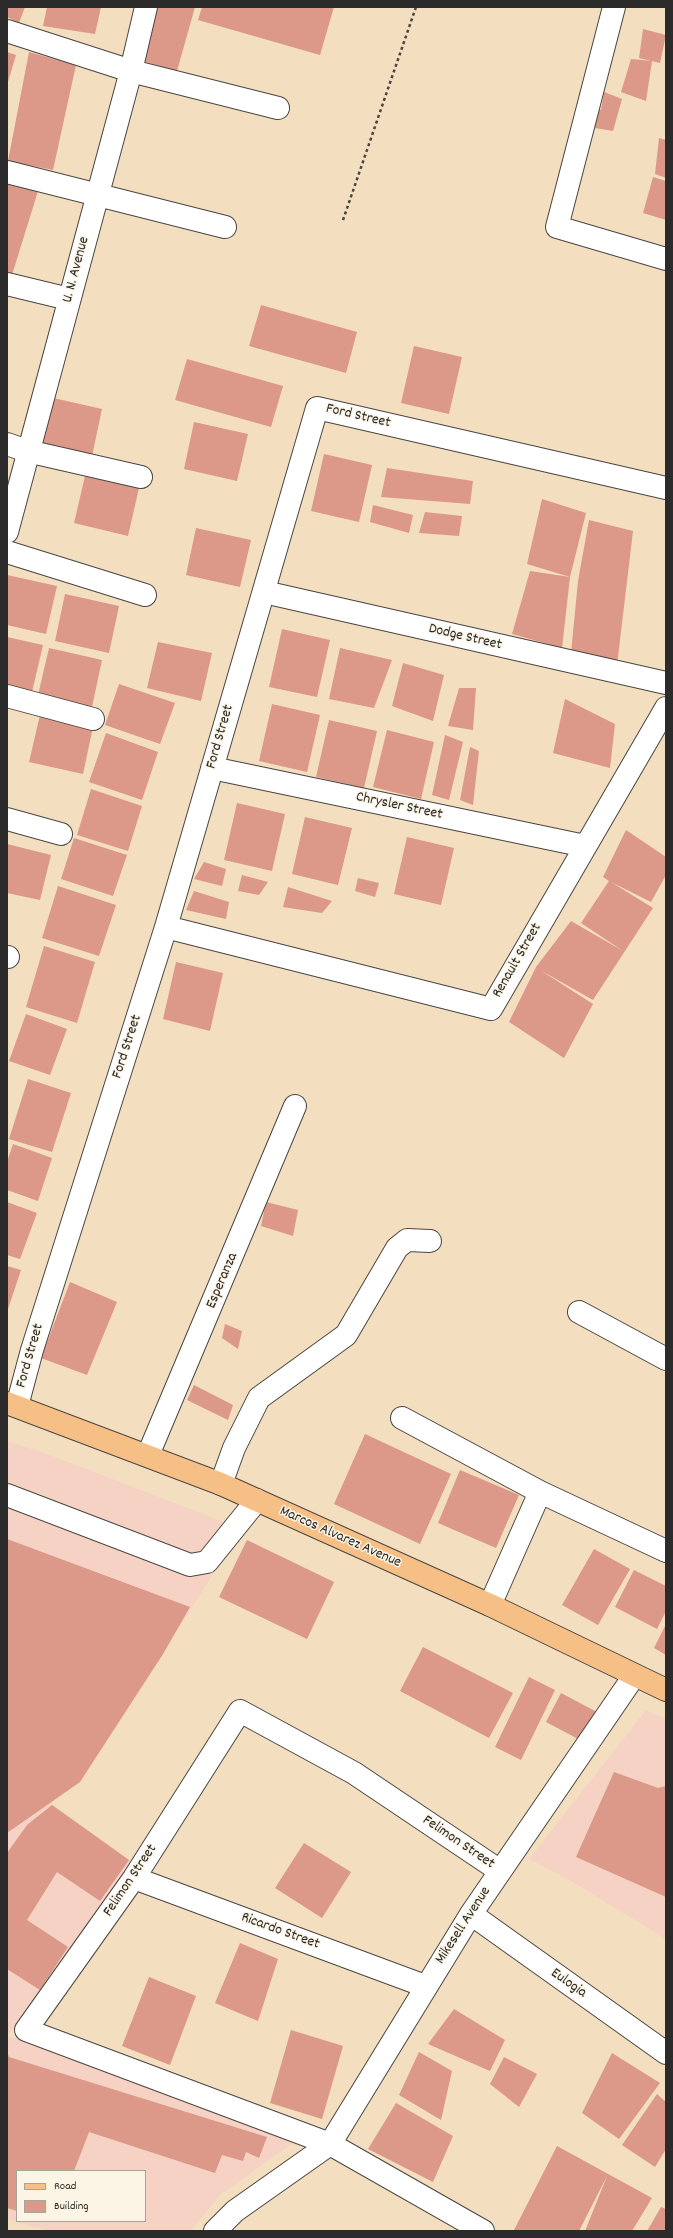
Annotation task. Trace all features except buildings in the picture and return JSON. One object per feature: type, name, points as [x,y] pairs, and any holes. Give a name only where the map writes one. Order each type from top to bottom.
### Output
[{"type":"main road","name":"Marcos Alvarez Avenue","points":[[12,1404],[148,1455],[257,1500],[490,1605],[634,1676],[666,1690]]},
{"type":"street","name":"U. N. Avenue","points":[[7,532],[17,448],[69,299],[131,71],[146,7]]},
{"type":"street","points":[[614,7],[557,227],[666,259]]},
{"type":"street","points":[[7,31],[131,71],[278,108]]},
{"type":"street","points":[[7,172],[225,228]]},
{"type":"street","points":[[7,284],[69,299]]},
{"type":"street","name":"Ford Street","points":[[12,1404],[32,1350],[166,927],[317,408],[666,488]]},
{"type":"street","points":[[17,448],[141,477]]},
{"type":"street","points":[[7,552],[145,595]]},
{"type":"street","name":"Dodge Street","points":[[264,592],[666,683]]},
{"type":"street","points":[[7,696],[93,719]]},
{"type":"street","name":"Renault Street","points":[[166,927],[491,1009],[666,708]]},
{"type":"street","name":"Chrysler Street","points":[[212,768],[585,846]]},
{"type":"street","points":[[7,819],[61,834]]},
{"type":"street","name":"Esperanza","points":[[148,1455],[295,1106]]},
{"type":"street","points":[[220,1484],[234,1448],[259,1398],[346,1336],[397,1248],[407,1240],[430,1241]]},
{"type":"street","points":[[579,1312],[666,1359]]},
{"type":"street","points":[[402,1418],[540,1492],[666,1551]]},
{"type":"street","points":[[490,1605],[540,1492]]},
{"type":"street","points":[[7,1495],[190,1565],[207,1562],[257,1500]]},
{"type":"street","name":"Mikesell Avenue","points":[[330,2144],[425,1986],[471,1914],[634,1676]]},
{"type":"street","name":"Felimon Street","points":[[330,2144],[26,2030],[134,1878],[240,1711],[354,1773],[500,1871]]},
{"type":"street","name":"Ricardo Street","points":[[134,1878],[425,1986]]},
{"type":"street","name":"Eulogia","points":[[471,1914],[666,2053]]},
{"type":"street","points":[[216,2231],[235,2211],[330,2144],[483,2231]]},
{"type":"path","points":[[343,220],[416,7]]},
{"type":"shaded area","points":[[7,1441],[50,1455],[242,1529],[80,1782],[51,1803],[132,1862],[41,1994],[7,2036]]},
{"type":"shaded area","points":[[646,1710],[666,1719],[666,1939],[568,1879],[529,1859]]},
{"type":"shaded area","points":[[7,2036],[296,2141],[221,2194],[190,2231],[47,2231],[17,2222],[146,2222],[146,2170],[16,2170],[16,2222],[7,2219]]}]
